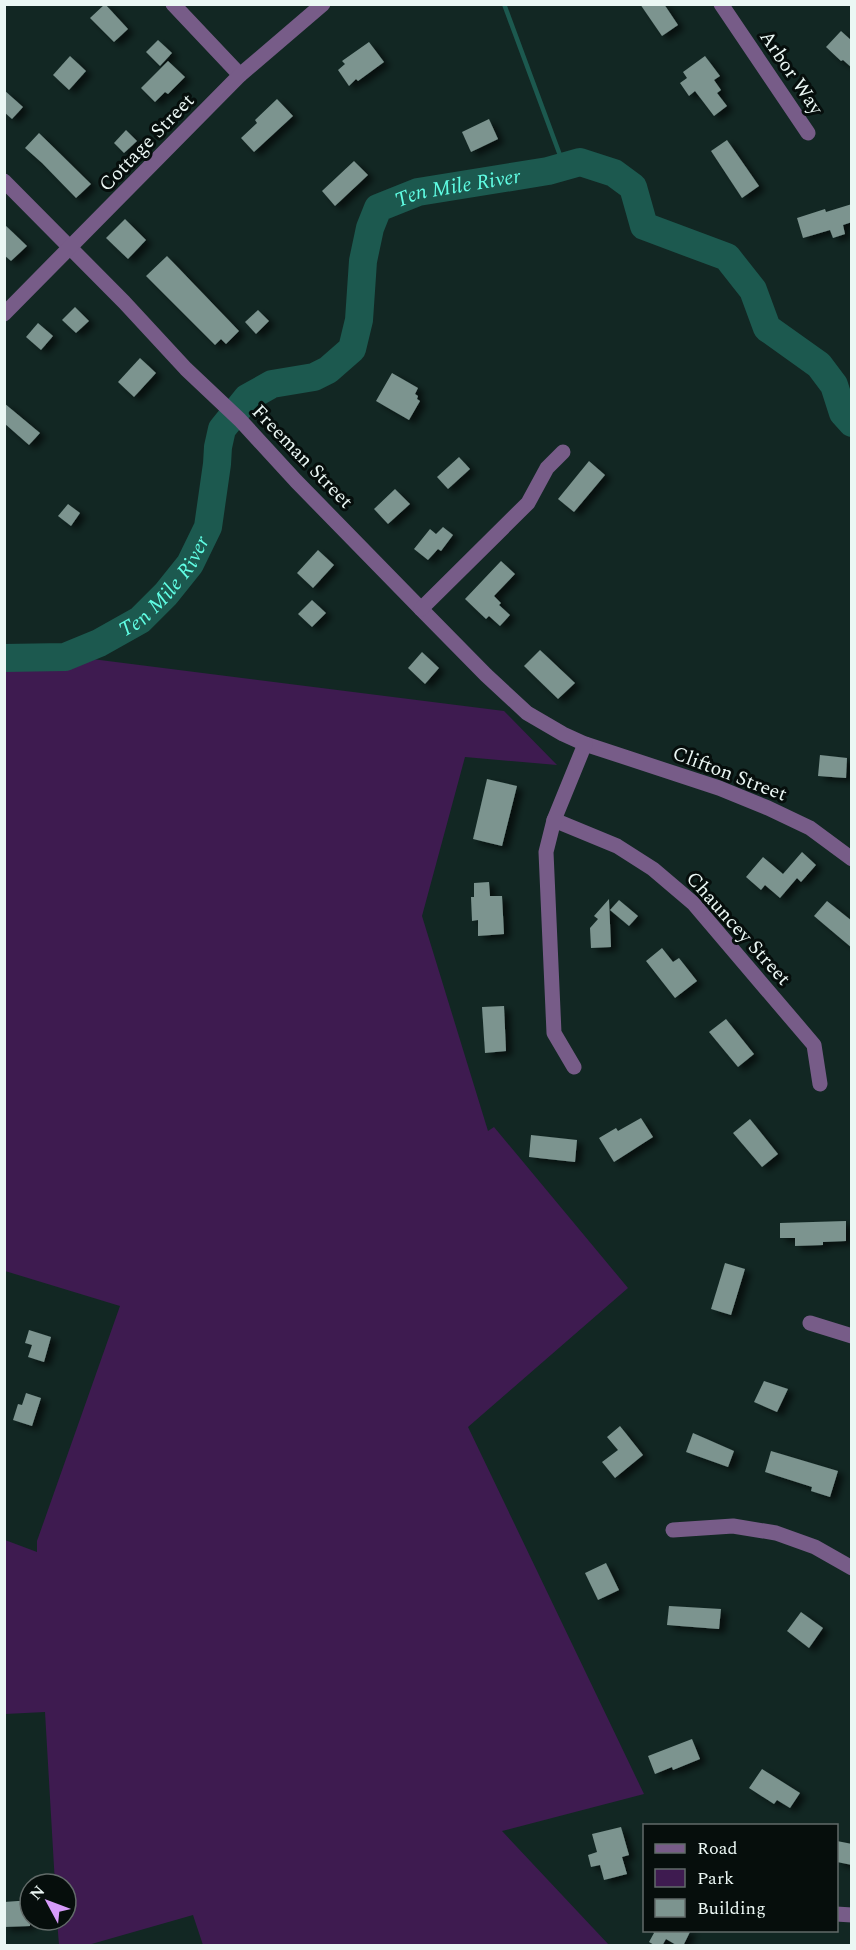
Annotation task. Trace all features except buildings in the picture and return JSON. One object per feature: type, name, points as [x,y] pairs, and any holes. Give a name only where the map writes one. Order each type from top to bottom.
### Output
[{"type":"street","points":[[173,4],[240,75]]},
{"type":"street","name":"Cottage Street","points":[[4,314],[240,75],[323,4]]},
{"type":"street","name":"Arbor Way","points":[[721,4],[808,133]]},
{"type":"street","name":"Freeman Street","points":[[4,181],[71,247],[186,369],[240,420],[296,481],[486,675],[527,713],[585,744]]},
{"type":"street","points":[[421,609],[528,503],[547,468],[563,452]]},
{"type":"street","points":[[574,1067],[554,1033],[546,852],[554,820],[585,744]]},
{"type":"street","name":"Clifton Street","points":[[585,744],[718,788],[768,808],[810,828],[852,859]]},
{"type":"street","name":"Chauncey Street","points":[[554,820],[617,846],[653,869],[693,903],[814,1045],[820,1084]]},
{"type":"street","points":[[810,1323],[852,1336]]},
{"type":"street","points":[[673,1530],[734,1526],[776,1533],[815,1547],[852,1568]]},
{"type":"green space","points":[[5,648],[504,711],[557,765],[465,757],[422,916],[488,1131],[494,1127],[628,1288],[468,1427],[644,1794],[502,1831],[609,1945],[203,1945],[193,1915],[88,1945],[59,1945],[58,1932],[78,1932],[78,1872],[54,1872],[45,1712],[5,1714],[5,1540],[37,1552],[37,1541],[120,1306],[5,1271]]},
{"type":"waterway","points":[[504,4],[564,166]]},
{"type":"waterway","name":"Ten Mile River","points":[[4,658],[65,657],[99,643],[140,620],[166,594],[190,564],[208,527],[222,429],[247,398],[272,384],[314,377],[328,370],[352,349],[359,320],[363,261],[370,228],[378,208],[418,192],[548,171],[580,162],[614,173],[633,187],[644,226],[727,257],[753,290],[767,328],[819,365],[834,385],[843,413],[852,423]]}]
